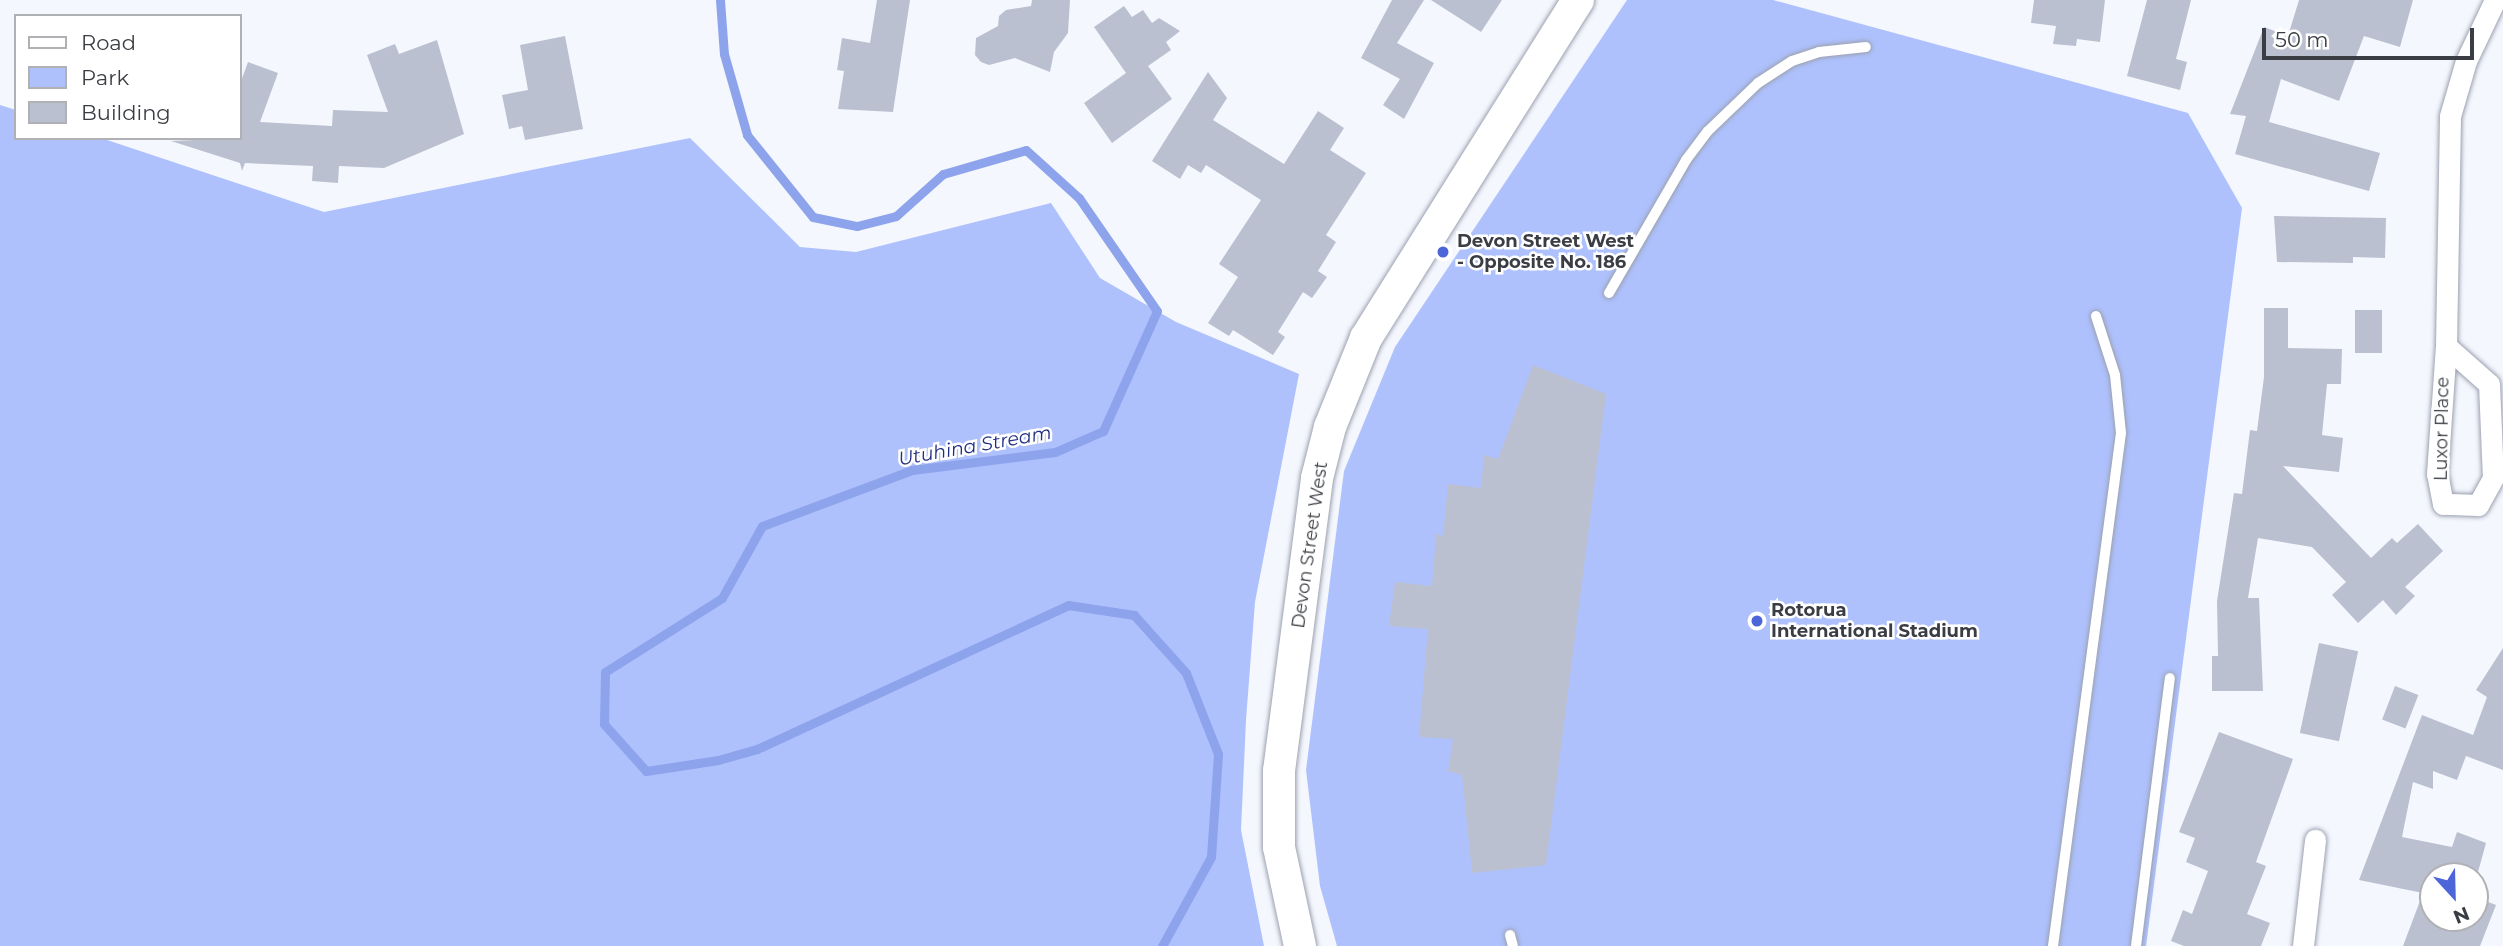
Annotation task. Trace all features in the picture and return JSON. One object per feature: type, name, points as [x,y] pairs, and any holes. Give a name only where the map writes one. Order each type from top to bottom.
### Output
[{"type":"main road","name":"Devon Street West","points":[[1300,946],[1279,847],[1279,771],[1317,478],[1330,427],[1366,338],[1578,0]]},
{"type":"street","name":"Luxor Place","points":[[2446,346],[2488,384],[2493,478],[2478,505],[2443,504],[2437,474],[2446,346],[2450,116],[2466,61],[2495,0]]},
{"type":"street","points":[[2303,946],[2315,840]]},
{"type":"lane","points":[[1609,293],[1686,160],[1748,92],[1792,61],[1839,48],[1866,47]]},
{"type":"lane","points":[[2053,946],[2121,433],[2115,375],[2096,316]]},
{"type":"lane","points":[[2136,946],[2169,678]]},
{"type":"green space","name":"Rotorua International Stadium","points":[[1627,0],[1773,0],[2188,113],[2242,208],[2146,946],[1337,946],[1320,886],[1306,770],[1344,471],[1395,347]]},
{"type":"green space","points":[[0,105],[14,109],[14,140],[107,140],[324,212],[690,138],[800,247],[856,252],[1051,203],[1100,278],[1176,322],[1299,374],[1255,602],[1246,720],[1241,830],[1264,946],[0,946]]},
{"type":"building","points":[[877,0],[910,0],[893,112],[838,109],[844,71],[837,70],[842,38],[870,43]]},
{"type":"building","points":[[1032,0],[1070,0],[1068,33],[1054,52],[1050,72],[1015,58],[989,65],[981,62],[975,55],[976,38],[998,26],[999,16],[1006,10],[1031,6]]},
{"type":"building","points":[[1392,0],[1424,0],[1397,43],[1434,63],[1404,119],[1383,105],[1400,79],[1361,58]]},
{"type":"building","points":[[1431,0],[1502,0],[1481,32]]},
{"type":"building","points":[[2034,0],[2105,0],[2100,42],[2077,39],[2076,46],[2053,44],[2056,26],[2031,23]]},
{"type":"building","points":[[2147,0],[2191,0],[2176,59],[2187,62],[2180,90],[2127,76]]},
{"type":"building","points":[[2299,0],[2413,0],[2400,47],[2364,36],[2339,101],[2281,79],[2269,122],[2380,153],[2369,191],[2235,154],[2246,116],[2230,114],[2264,27],[2288,36]]},
{"type":"building","points":[[1124,6],[1132,17],[1143,10],[1152,23],[1159,18],[1180,31],[1166,42],[1171,50],[1148,66],[1172,99],[1112,143],[1084,103],[1126,73],[1094,27]]},
{"type":"building","points":[[565,36],[583,129],[525,140],[522,126],[509,129],[502,95],[528,90],[520,45]]},
{"type":"building","points":[[437,40],[464,134],[384,168],[339,166],[338,183],[312,181],[313,166],[245,163],[242,171],[240,163],[171,141],[242,140],[242,78],[248,62],[278,73],[260,122],[332,126],[333,110],[388,112],[367,55],[395,44],[399,54]]},
{"type":"building","points":[[1208,72],[1227,98],[1213,120],[1284,164],[1318,111],[1344,128],[1330,150],[1366,173],[1326,235],[1336,242],[1318,271],[1327,277],[1312,298],[1303,292],[1278,332],[1285,337],[1273,355],[1233,330],[1229,336],[1208,323],[1238,277],[1219,264],[1261,200],[1206,165],[1201,173],[1188,165],[1180,179],[1152,161]]},
{"type":"building","points":[[2274,216],[2386,218],[2385,258],[2353,257],[2353,263],[2277,262]]},
{"type":"building","points":[[2264,308],[2288,308],[2288,348],[2342,349],[2341,384],[2327,384],[2322,435],[2343,438],[2339,472],[2283,466],[2371,558],[2392,538],[2397,543],[2418,524],[2443,551],[2405,587],[2415,596],[2396,615],[2383,600],[2358,623],[2332,595],[2346,582],[2312,547],[2258,538],[2248,598],[2259,598],[2263,691],[2212,691],[2212,656],[2218,656],[2217,601],[2234,493],[2242,494],[2250,430],[2257,431],[2264,377]]},
{"type":"building","points":[[2355,310],[2382,310],[2382,353],[2355,353]]},
{"type":"building","points":[[1533,365],[1606,394],[1546,865],[1472,873],[1462,775],[1448,771],[1453,739],[1419,737],[1428,629],[1389,626],[1395,582],[1432,586],[1436,534],[1443,536],[1448,484],[1481,488],[1484,455],[1498,459]]},
{"type":"building","points":[[2319,643],[2358,651],[2339,741],[2300,733]]},
{"type":"building","points":[[2503,648],[2503,770],[2466,756],[2457,780],[2433,771],[2433,789],[2413,782],[2402,837],[2452,847],[2457,832],[2486,843],[2481,862],[2419,862],[2419,892],[2359,880],[2422,715],[2473,735],[2487,697],[2476,690]]},
{"type":"building","points":[[2395,686],[2418,695],[2405,729],[2382,720]]},
{"type":"building","points":[[2219,732],[2293,759],[2256,862],[2266,866],[2247,914],[2270,923],[2261,946],[2184,946],[2171,941],[2183,910],[2192,914],[2208,871],[2186,862],[2195,838],[2179,832]]},
{"type":"building","points":[[2489,902],[2496,905],[2489,923]]},
{"type":"building","points":[[2419,904],[2419,932],[2485,932],[2480,946],[2403,946]]},
{"type":"waterway","name":"Utuhina Stream","points":[[720,0],[724,54],[747,135],[813,217],[857,226],[896,216],[943,174],[1026,150],[1079,198],[1157,311],[1103,431],[1055,452],[912,470],[762,526],[722,598],[605,672],[604,724],[646,771],[718,760],[757,749],[1068,605],[1134,615],[1186,673],[1218,754],[1211,857],[1162,946]]},
{"type":"place","name":"Devon Street West - Opposite No. 186","points":[[1443,252]]},
{"type":"place","name":"Rotorua International Stadium","points":[[1757,621]]}]
